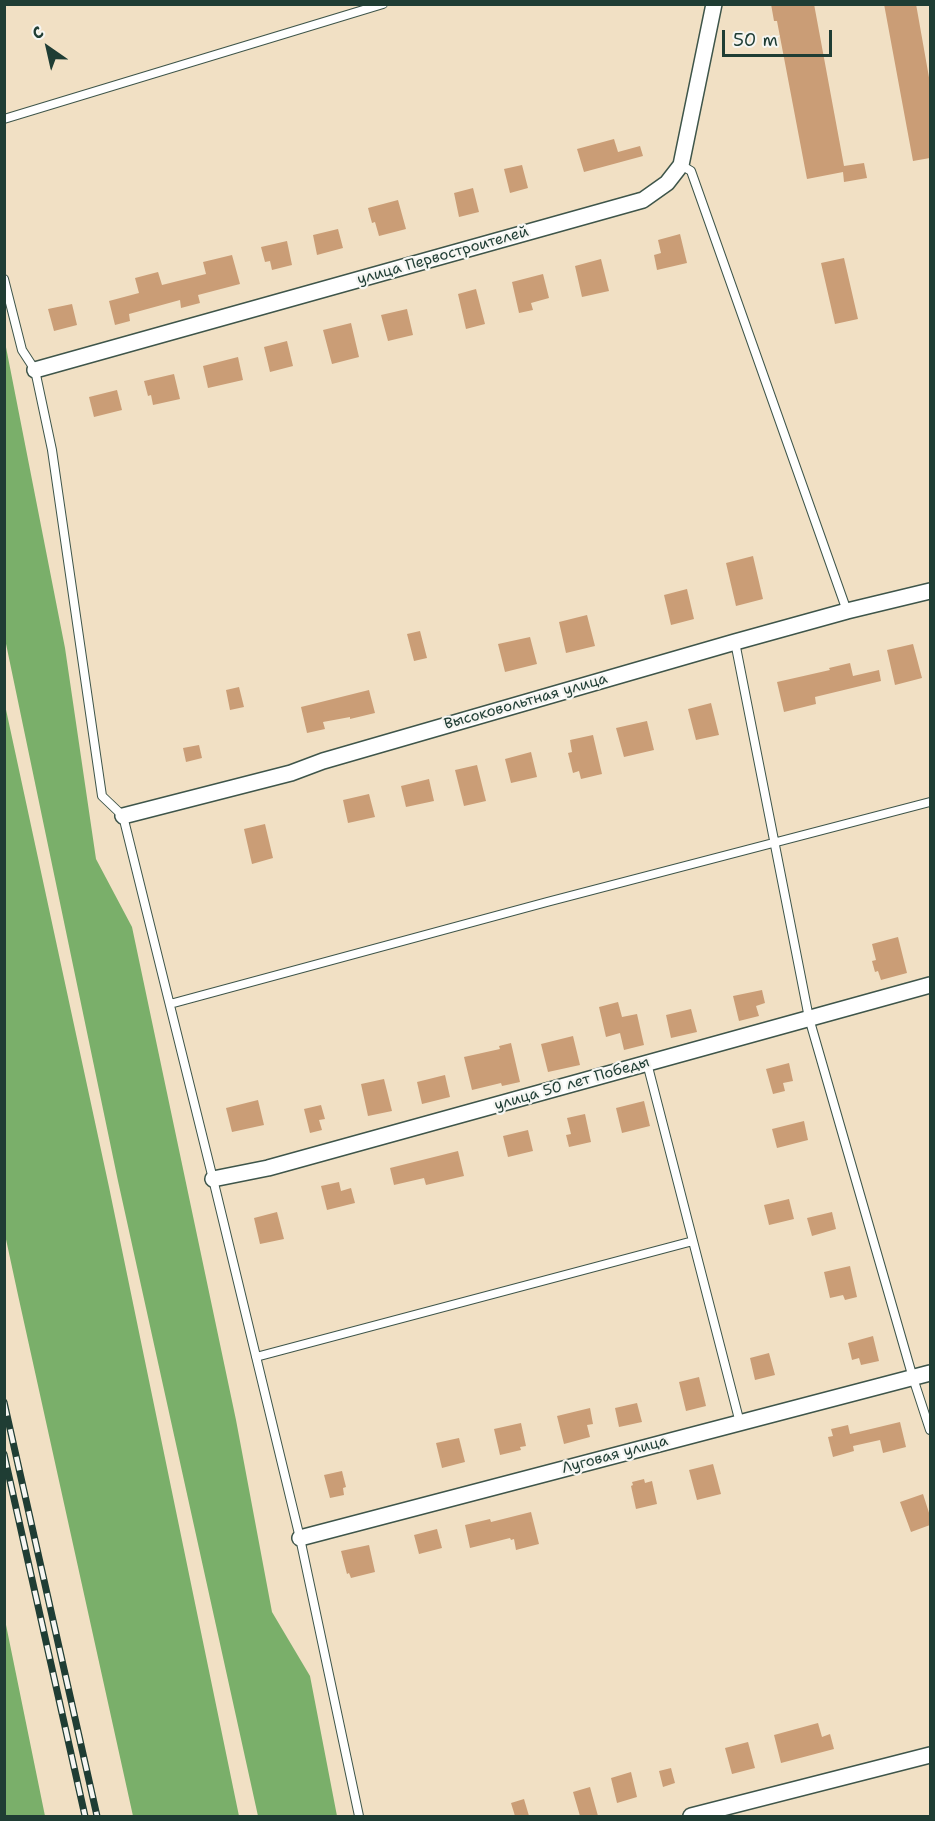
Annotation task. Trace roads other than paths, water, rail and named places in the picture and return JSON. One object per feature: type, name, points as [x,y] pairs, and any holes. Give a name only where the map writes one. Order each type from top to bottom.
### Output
[{"type":"street","name":"улица Первостроителей","points":[[35,370],[643,200],[668,183],[681,165],[714,4]]},
{"type":"street","name":"Высоковольтная улица","points":[[123,816],[291,773],[323,761],[735,642],[930,591]]},
{"type":"street","name":"улица 50 лет Победы","points":[[213,1179],[268,1168],[930,985]]},
{"type":"street","name":"Луговая улица","points":[[300,1538],[930,1373]]},
{"type":"street","points":[[691,1816],[930,1755]]},
{"type":"lane","points":[[4,119],[384,4]]},
{"type":"lane","points":[[681,165],[691,171],[847,611]]},
{"type":"lane","points":[[4,279],[22,350],[35,370],[52,450],[102,796],[123,816],[300,1538],[359,1816]]},
{"type":"lane","points":[[735,642],[809,1018],[930,1430]]},
{"type":"lane","points":[[170,1004],[930,802]]},
{"type":"lane","points":[[647,1063],[740,1423]]},
{"type":"lane","points":[[256,1357],[693,1241]]},
{"type":"railway","points":[[4,1402],[97,1816]]},
{"type":"railway","points":[[4,1454],[85,1816]]}]
